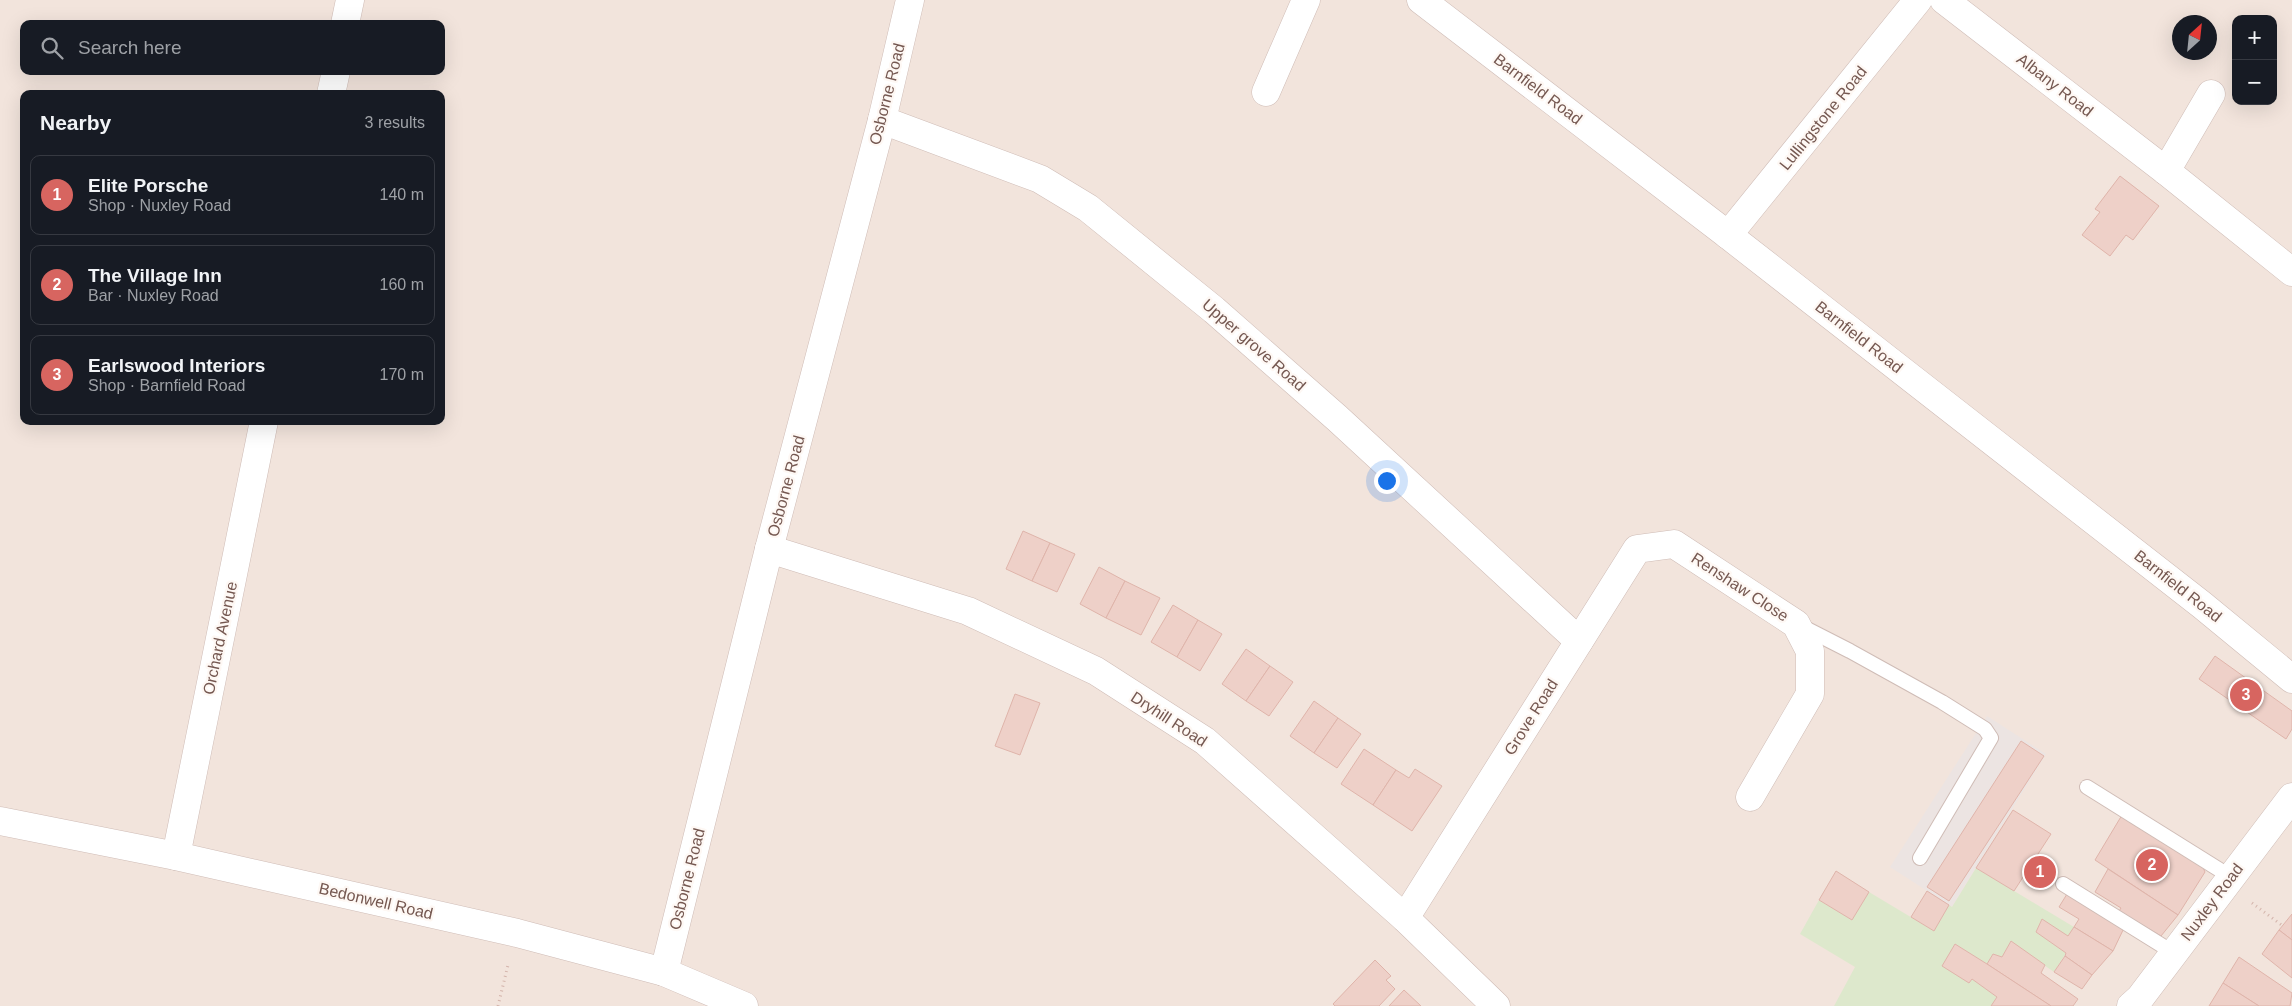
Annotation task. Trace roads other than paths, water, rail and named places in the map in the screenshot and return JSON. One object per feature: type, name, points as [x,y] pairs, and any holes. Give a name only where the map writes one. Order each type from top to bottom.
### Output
[{"type":"street","points":[[346,20],[350,0]]},
{"type":"street","name":"Osborne Road","points":[[664,972],[769,549],[882,120],[910,0]]},
{"type":"street","points":[[1266,92],[1306,0]]},
{"type":"street","name":"Barnfield Road","points":[[1421,0],[1728,235],[2202,605],[2292,679]]},
{"type":"street","name":"Lullingstone Road","points":[[1728,235],[1918,0]]},
{"type":"street","name":"Albany Road","points":[[1944,0],[2166,171],[2292,272]]},
{"type":"street","points":[[332,90],[335,75]]},
{"type":"street","points":[[2166,171],[2211,94]]},
{"type":"street","name":"Upper grove Road","points":[[882,120],[1040,179],[1088,208],[1214,310],[1337,418],[1579,641]]},
{"type":"street","name":"Orchard Avenue","points":[[176,856],[263,425]]},
{"type":"street","name":"Grove Road","points":[[1405,918],[1637,549],[1674,544]]},
{"type":"street","name":"Renshaw Close","points":[[1674,544],[1796,624],[1810,651],[1810,694],[1750,797]]},
{"type":"street","name":"Dryhill Road","points":[[769,549],[968,611],[1096,671],[1205,741],[1405,918],[1496,1006]]},
{"type":"street","name":"Nuxley Road","points":[[2140,1003],[2174,952],[2239,887],[2292,797]]},
{"type":"street","name":"Bedonwell Road","points":[[0,821],[176,856],[517,933],[664,972],[744,1006]]},
{"type":"lane","points":[[1796,624],[1850,651],[1942,702],[1985,729],[1991,738],[1920,858]]},
{"type":"lane","points":[[2087,787],[2239,887]]},
{"type":"lane","points":[[2063,884],[2174,952]]},
{"type":"place","name":"Earlswood Interiors","points":[[2246,695]]},
{"type":"place","name":"The Village Inn","points":[[2152,865]]},
{"type":"place","name":"Elite Porsche","points":[[2040,872]]}]
